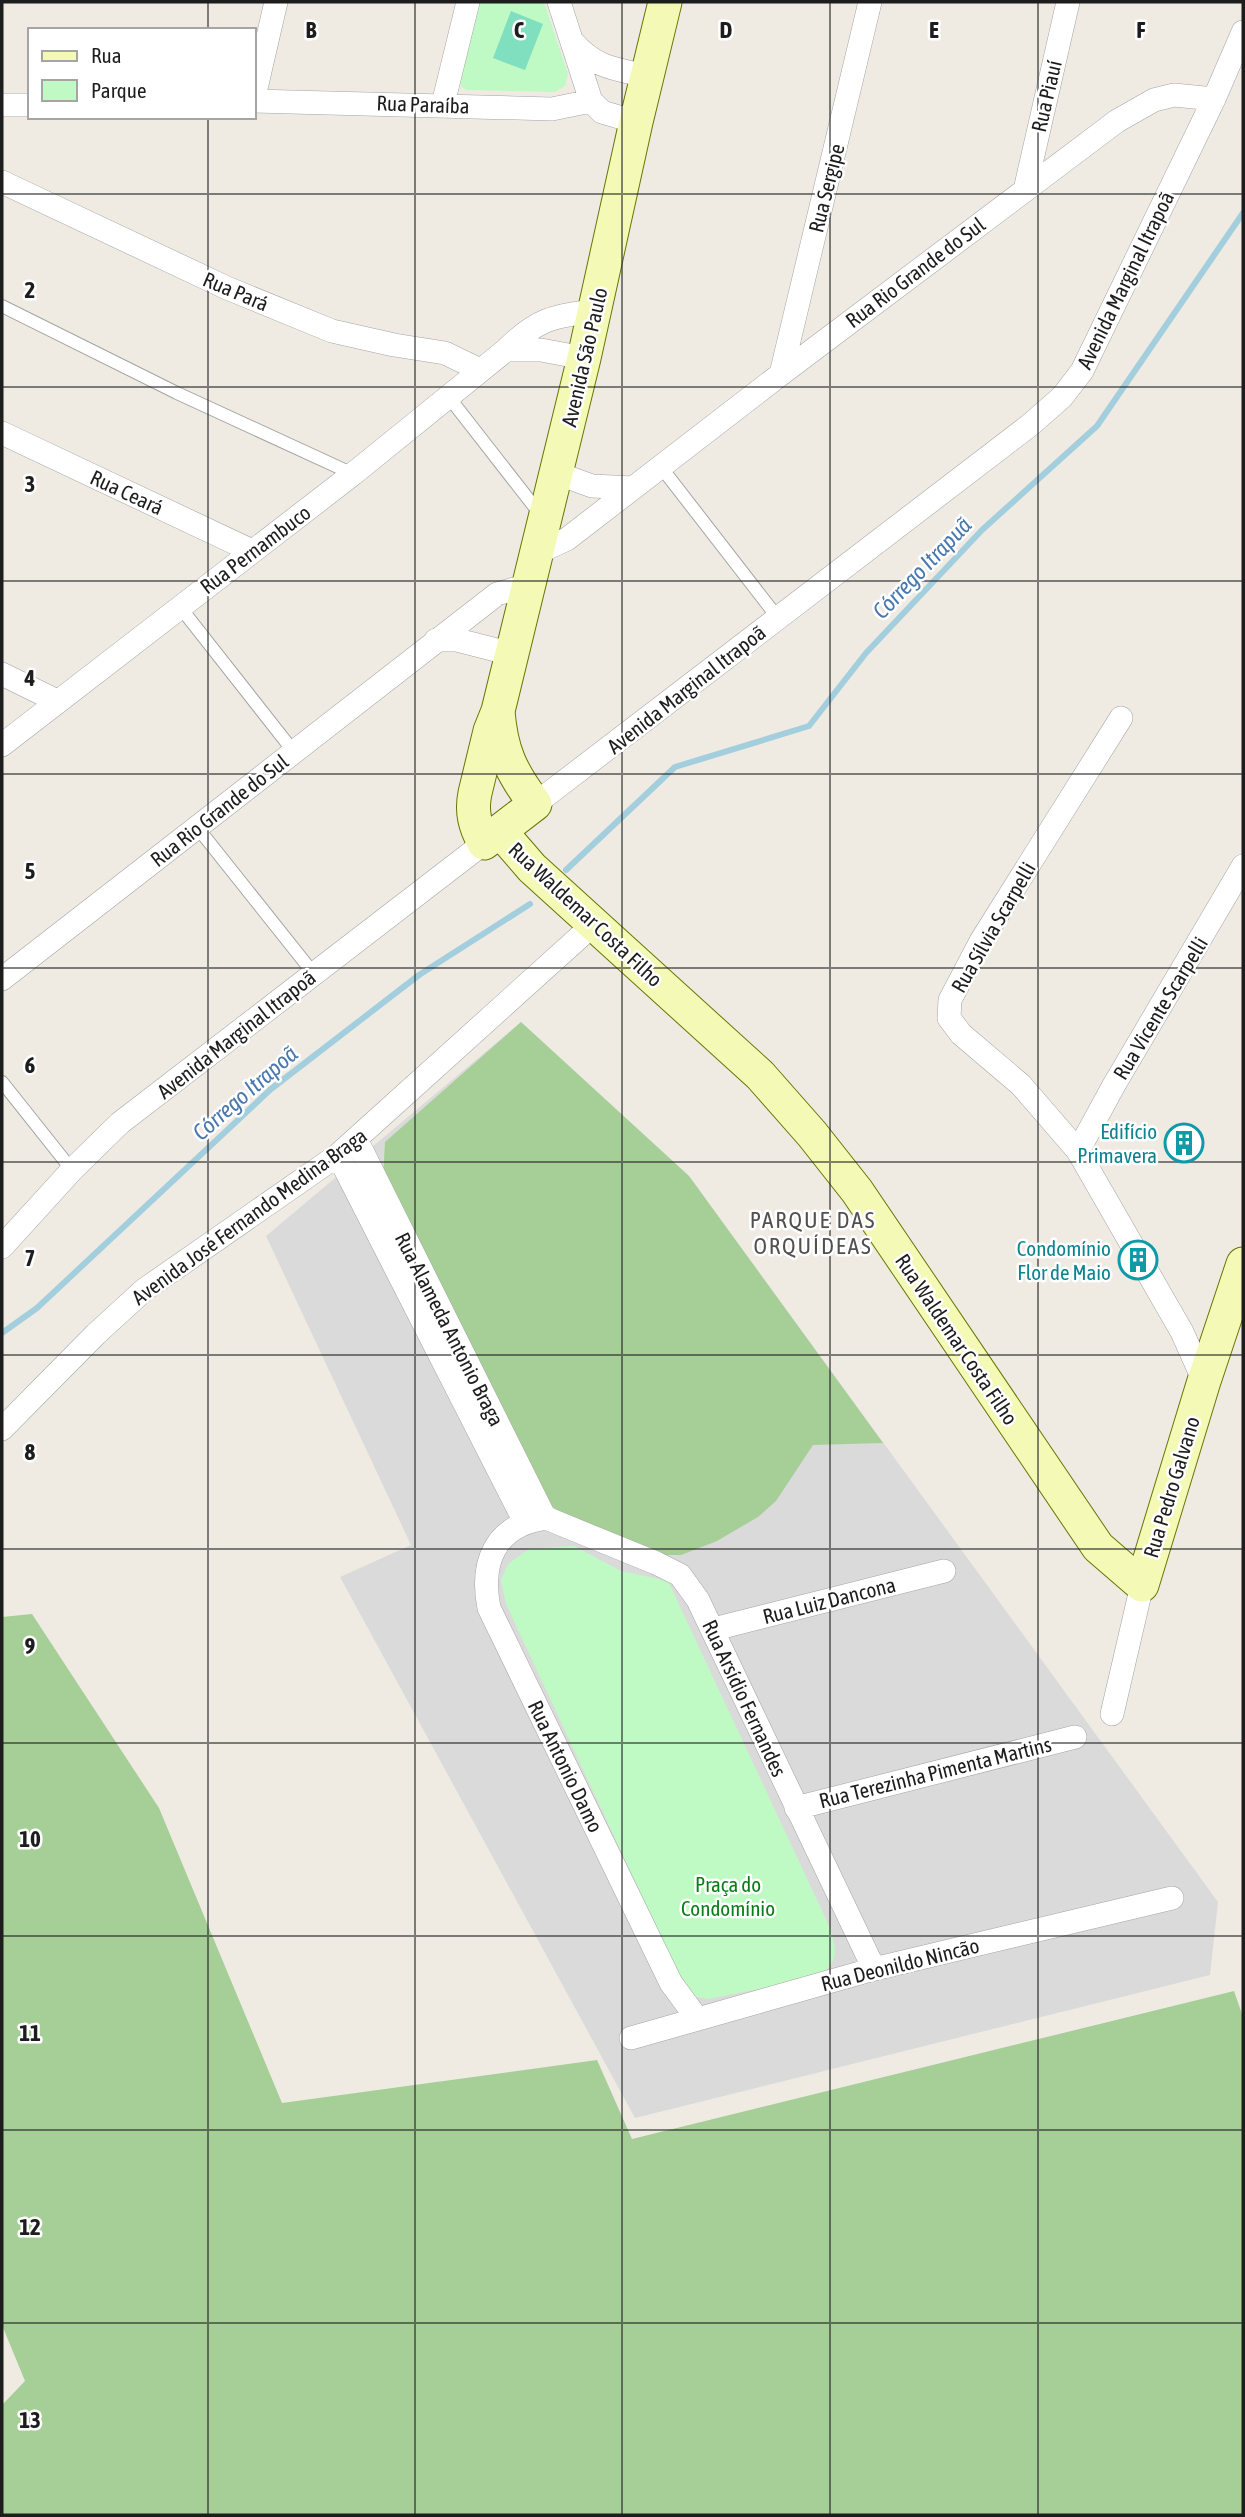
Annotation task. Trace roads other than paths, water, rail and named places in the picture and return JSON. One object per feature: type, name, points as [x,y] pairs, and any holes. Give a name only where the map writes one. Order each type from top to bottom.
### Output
[{"type":"main road","name":"Avenida São Paulo","points":[[492,837],[475,826],[473,803],[584,358],[665,2]]},
{"type":"main road","name":"Avenida São Paulo","points":[[498,711],[504,752],[511,769],[536,804]]},
{"type":"main road","name":"Avenida Marginal Itrapoã","points":[[492,837],[536,804]]},
{"type":"main road","name":"Rua Waldemar Costa Filho","points":[[492,837],[532,868],[760,1075],[812,1134],[857,1191],[1098,1548],[1142,1585]]},
{"type":"main road","name":"Rua Pedro Galvano","points":[[1142,1585],[1243,1264]]},
{"type":"street","points":[[256,90],[276,2]]},
{"type":"street","points":[[443,104],[468,2]]},
{"type":"street","points":[[559,2],[591,100],[602,112],[636,122]]},
{"type":"street","name":"Rua Sergipe","points":[[781,374],[870,2]]},
{"type":"street","name":"Rua Piauí","points":[[1025,190],[1068,2]]},
{"type":"street","name":"Avenida Marginal Itrapoã","points":[[536,804],[1030,425],[1062,397],[1082,371],[1214,99],[1243,32]]},
{"type":"street","points":[[571,40],[585,57],[601,65],[647,76]]},
{"type":"street","name":"Rua Rio Grande do Sul","points":[[537,553],[567,539],[1117,121],[1154,100],[1174,95],[1214,99]]},
{"type":"street","name":"Rua Paraíba","points":[[256,99],[552,109],[591,100]]},
{"type":"street","points":[[2,105],[28,105]]},
{"type":"street","name":"Rua Pará","points":[[2,182],[227,288],[332,331],[445,353],[480,370]]},
{"type":"street","name":"Rua Pernambuco","points":[[2,745],[353,474],[521,335],[549,318],[595,311]]},
{"type":"street","points":[[506,350],[541,350],[584,358]]},
{"type":"street","name":"Rua Ceará","points":[[2,433],[252,551]]},
{"type":"street","points":[[556,473],[592,486],[633,488]]},
{"type":"street","name":"Rua Rio Grande do Sul","points":[[2,979],[497,594],[528,588]]},
{"type":"street","points":[[436,640],[457,640],[512,654]]},
{"type":"street","points":[[2,674],[57,701]]},
{"type":"street","name":"Rua Sílvia Scarpelli","points":[[1121,718],[981,941],[950,1000],[949,1018],[961,1034],[1021,1085],[1078,1151],[1182,1332],[1204,1381]]},
{"type":"street","name":"Avenida Marginal Itrapoã","points":[[2,1247],[72,1170],[120,1123],[492,837]]},
{"type":"street","name":"Rua Vicente Scarpelli","points":[[1078,1151],[1243,866]]},
{"type":"street","name":"Avenida José Fernando Medina Braga","points":[[2,1429],[96,1334],[145,1290],[338,1155],[594,924]]},
{"type":"street","name":"Rua Alameda Antonio Braga","points":[[356,1139],[534,1520]]},
{"type":"street","name":"Rua Alameda Antonio Braga","points":[[338,1155],[534,1520]]},
{"type":"street","points":[[1182,1332],[1218,1340]]},
{"type":"street","name":"Rua Arsídio Fernandes","points":[[534,1520],[656,1563],[680,1575],[714,1629],[874,1969]]},
{"type":"street","name":"Rua Antonio Damo","points":[[534,1520],[502,1538],[486,1570],[485,1587],[489,1608],[671,1983],[696,2017]]},
{"type":"street","name":"Rua Luiz Dancona","points":[[714,1629],[944,1571]]},
{"type":"street","name":"Rua Pedro Galvano","points":[[1112,1714],[1142,1585]]},
{"type":"street","name":"Rua Terezinha Pimenta Martins","points":[[796,1808],[1075,1737]]},
{"type":"street","name":"Rua Deonildo Nincão","points":[[631,2038],[696,2017],[874,1969],[1172,1898]]},
{"type":"lane","points":[[2,306],[177,393],[353,474]]},
{"type":"lane","points":[[448,396],[545,520]]},
{"type":"lane","points":[[661,467],[778,618]]},
{"type":"lane","points":[[180,607],[294,752]]},
{"type":"lane","points":[[197,827],[314,974]]},
{"type":"lane","points":[[2,1082],[72,1170]]},
{"type":"waterway","name":"Córrego Itrapuã","points":[[566,870],[675,767],[809,726],[866,653],[982,530],[1097,426],[1243,213]]},
{"type":"waterway","name":"Córrego Itrapoã","points":[[2,1333],[37,1308],[271,1089],[419,975],[530,904]]},
{"type":"place","name":"Edifício Primavera","points":[[1184,1143]]},
{"type":"place","name":"Condomínio Flor de Maio","points":[[1138,1260]]},
{"type":"district","name":"PARQUE DAS ORQUÍDEAS","points":[[813,1233]]},
{"type":"park label","name":"Praça do Condomínio","points":[[728,1896]]}]
